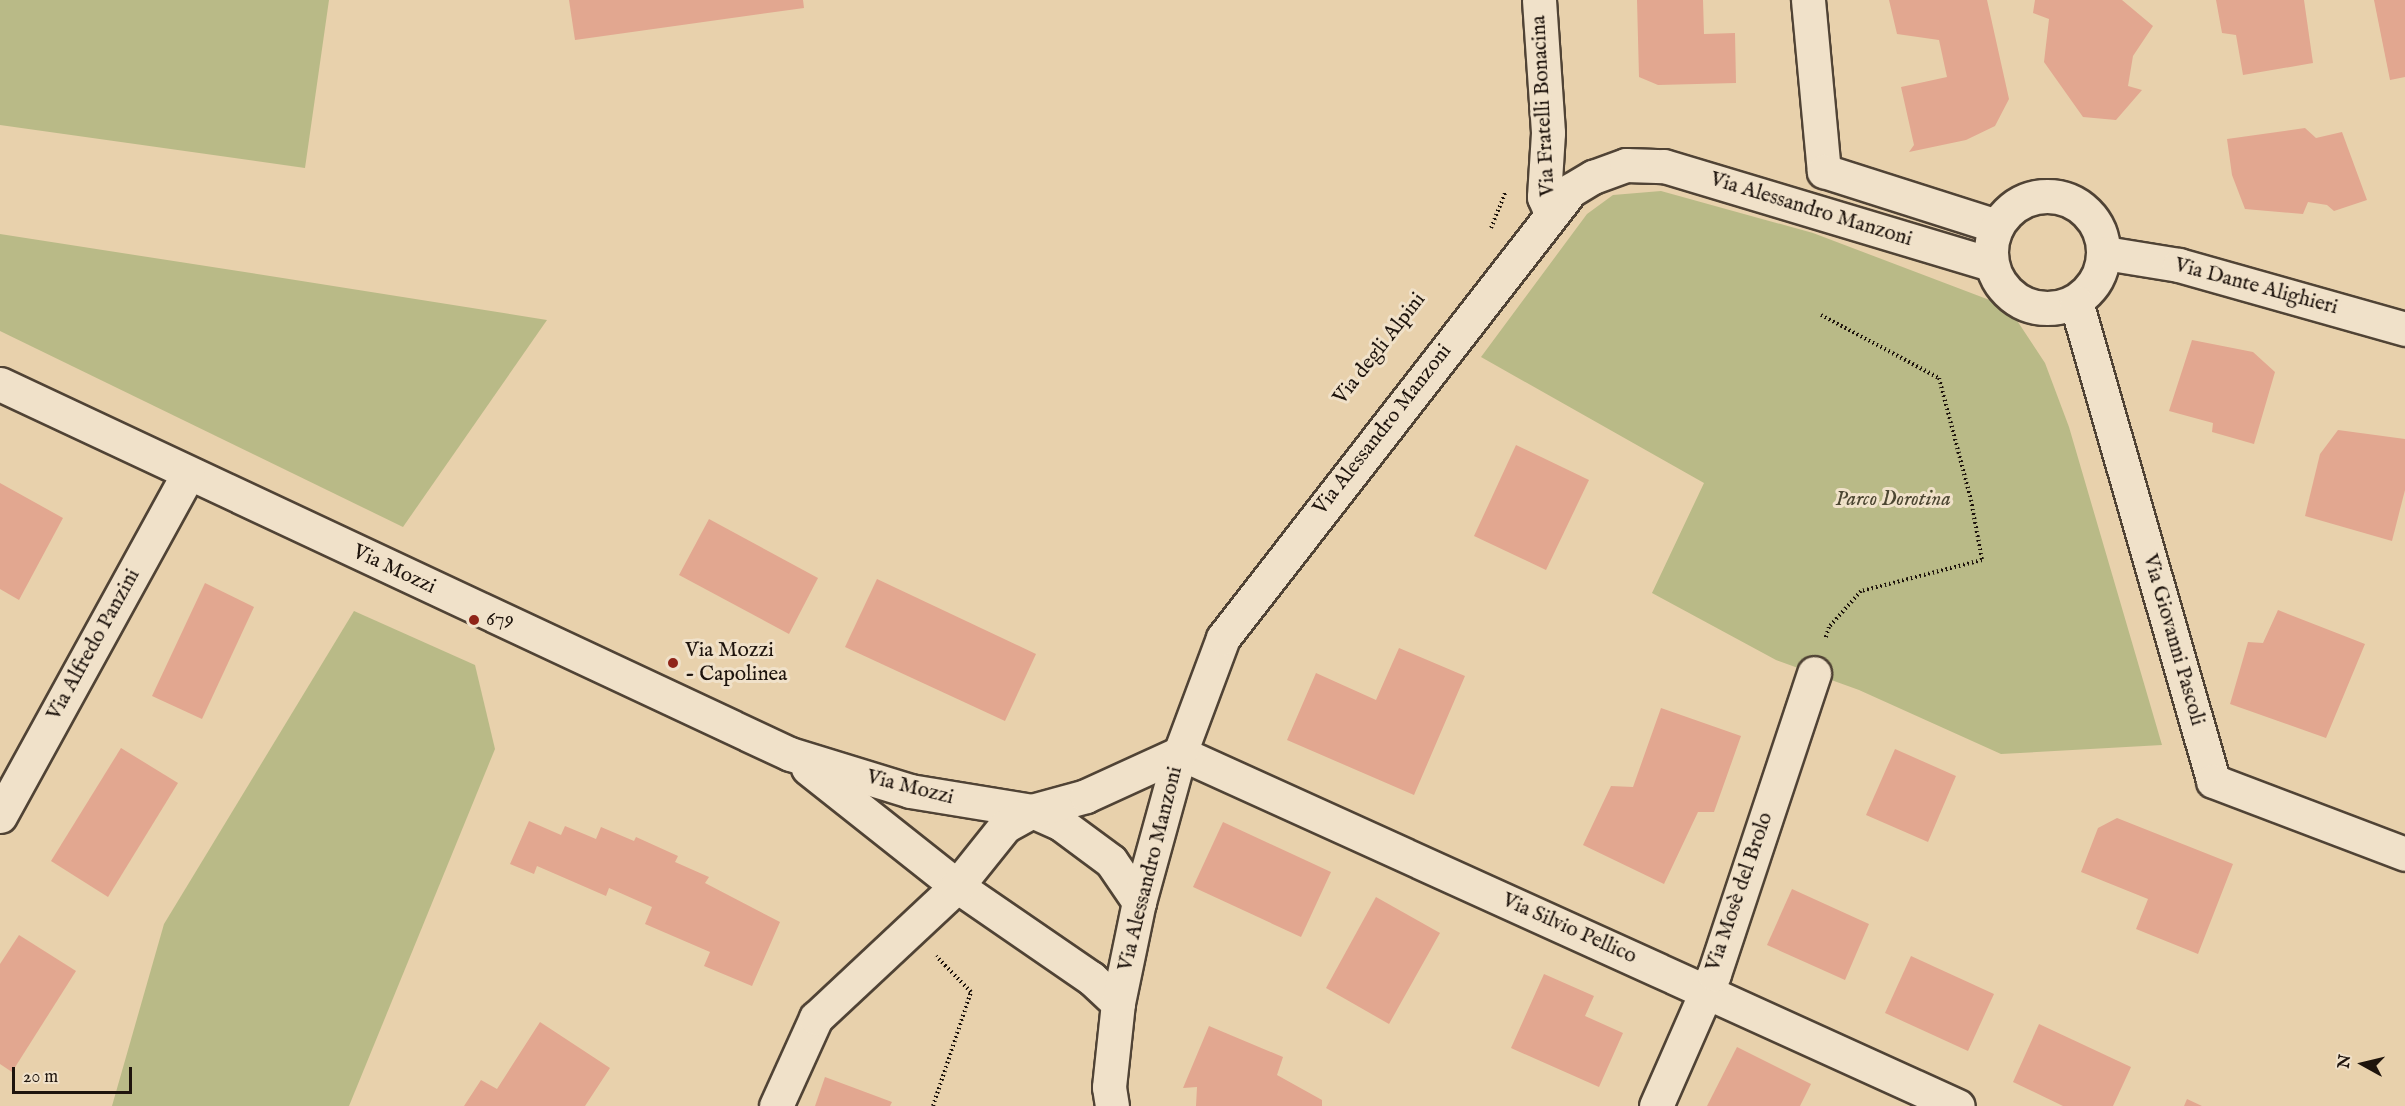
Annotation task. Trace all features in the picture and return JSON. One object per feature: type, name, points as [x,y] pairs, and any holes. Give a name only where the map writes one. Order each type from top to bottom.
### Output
[{"type":"street","name":"Via Fratelli Bonacina","points":[[1539,0],[1548,133],[1544,197],[1551,213]]},
{"type":"street","points":[[1808,0],[1824,171],[1996,226]]},
{"type":"street","name":"Via Alessandro Manzoni","points":[[1112,1106],[1109,1087],[1119,1003],[1139,902],[1180,753],[1223,638],[1571,190],[1593,177],[1626,165],[1664,166],[1991,264]]},
{"type":"street","points":[[2053,195],[2075,202],[2098,224],[2105,253],[2096,282],[2076,302],[2054,309],[2027,306],[2005,290],[1991,264],[1990,244],[1996,226],[2027,198],[2053,195]]},
{"type":"street","name":"Via Dante Alighieri","points":[[2105,253],[2179,265],[2405,329]]},
{"type":"street","name":"Via Giovanni Pascoli","points":[[2076,302],[2213,781],[2405,854]]},
{"type":"street","name":"Via Mozzi","points":[[0,384],[790,754],[910,791],[1032,811],[1061,825],[1111,861],[1139,902]]},
{"type":"street","name":"Via Alfredo Panzini","points":[[0,816],[188,474]]},
{"type":"street","name":"Via Mosè del Brolo","points":[[1656,1106],[1713,974],[1814,674]]},
{"type":"street","name":"Via Mozzi","points":[[957,886],[1005,826],[1032,811],[1086,796],[1180,753]]},
{"type":"street","name":"Via Silvio Pellico","points":[[1180,753],[1958,1106]]},
{"type":"street","name":"Via Mozzi","points":[[790,754],[957,886],[1091,978],[1119,1003]]},
{"type":"street","points":[[777,1106],[816,1018],[957,886]]},
{"type":"path","points":[[1486,236],[1500,212],[1507,183]]},
{"type":"path","points":[[1814,674],[1829,627],[1861,591],[1982,560],[1971,500],[1939,378],[1821,315]]},
{"type":"path","points":[[910,930],[971,992],[933,1106]]},
{"type":"green space","points":[[0,0],[329,0],[305,168],[0,125]]},
{"type":"green space","name":"Parco Dorotina","points":[[1661,191],[1813,233],[2008,307],[2045,363],[2069,427],[2162,745],[2001,754],[1859,690],[1776,660],[1652,593],[1704,483],[1481,357],[1587,214],[1613,195]]},
{"type":"green space","points":[[0,234],[547,320],[403,527],[0,331]]},
{"type":"green space","points":[[354,611],[475,665],[495,749],[349,1106],[112,1106],[164,924]]},
{"type":"building","points":[[569,0],[803,0],[804,8],[575,40]]},
{"type":"building","points":[[1637,0],[1703,0],[1704,34],[1735,33],[1736,83],[1658,85],[1639,77]]},
{"type":"building","points":[[1889,0],[1987,0],[2009,99],[1995,126],[1966,140],[1909,152],[1914,145],[1901,87],[1947,77],[1939,40],[1897,34]]},
{"type":"building","points":[[2035,0],[2122,0],[2153,26],[2133,56],[2128,86],[2142,90],[2116,120],[2083,117],[2044,62],[2049,19],[2033,13]]},
{"type":"building","points":[[2216,0],[2304,0],[2313,63],[2243,75],[2236,35],[2222,33]]},
{"type":"building","points":[[2374,0],[2405,0],[2405,77],[2390,80]]},
{"type":"building","points":[[2305,128],[2316,138],[2342,132],[2367,200],[2334,211],[2327,205],[2308,202],[2303,214],[2245,209],[2232,175],[2227,139]]},
{"type":"building","points":[[2192,340],[2253,352],[2275,372],[2254,444],[2212,432],[2213,423],[2169,411]]},
{"type":"building","points":[[2338,430],[2405,439],[2405,490],[2392,541],[2305,516],[2320,454]]},
{"type":"building","points":[[1516,445],[1589,480],[1546,570],[1474,536]]},
{"type":"building","points":[[0,483],[63,518],[19,600],[0,589]]},
{"type":"building","points":[[709,519],[818,578],[789,634],[679,575]]},
{"type":"building","points":[[877,579],[1036,654],[1005,721],[845,647]]},
{"type":"building","points":[[205,583],[254,607],[202,719],[152,696]]},
{"type":"building","points":[[2278,610],[2365,644],[2326,738],[2230,704],[2248,642],[2263,643]]},
{"type":"building","points":[[1399,648],[1465,676],[1414,795],[1287,740],[1316,673],[1376,700]]},
{"type":"building","points":[[1661,708],[1741,736],[1714,812],[1698,812],[1664,884],[1583,845],[1611,786],[1633,787]]},
{"type":"building","points":[[121,748],[178,783],[108,897],[51,861]]},
{"type":"building","points":[[1895,749],[1956,776],[1928,842],[1866,815]]},
{"type":"building","points":[[2117,818],[2233,864],[2198,954],[2136,929],[2148,899],[2081,872],[2098,828]]},
{"type":"building","points":[[529,821],[561,835],[565,826],[596,839],[601,827],[634,841],[636,837],[678,856],[675,862],[709,877],[705,883],[780,922],[752,986],[704,966],[710,952],[645,924],[652,907],[609,888],[606,896],[537,866],[534,874],[510,864]]},
{"type":"building","points":[[1223,822],[1331,872],[1301,937],[1193,887]]},
{"type":"building","points":[[1792,889],[1869,924],[1845,980],[1767,945]]},
{"type":"building","points":[[1376,897],[1440,933],[1389,1024],[1326,988]]},
{"type":"building","points":[[19,935],[76,971],[12,1072],[0,1064],[0,964]]},
{"type":"building","points":[[1911,956],[1994,994],[1968,1051],[1885,1013]]},
{"type":"building","points":[[1544,974],[1594,996],[1585,1016],[1623,1033],[1599,1087],[1511,1048]]},
{"type":"building","points":[[540,1022],[610,1068],[585,1106],[464,1106],[481,1080],[497,1089]]},
{"type":"building","points":[[2039,1024],[2131,1067],[2113,1106],[2063,1106],[2013,1082]]},
{"type":"building","points":[[1209,1026],[1283,1057],[1277,1075],[1322,1100],[1322,1106],[1196,1106],[1197,1087],[1183,1088]]},
{"type":"building","points":[[1737,1047],[1811,1084],[1800,1106],[1707,1106]]},
{"type":"building","points":[[825,1077],[892,1102],[890,1106],[815,1106]]},
{"type":"building","points":[[2187,1099],[2202,1106],[2184,1106]]},
{"type":"place","name":"679","points":[[474,620]]},
{"type":"place","name":"Via Mozzi - Capolinea","points":[[673,663]]}]
